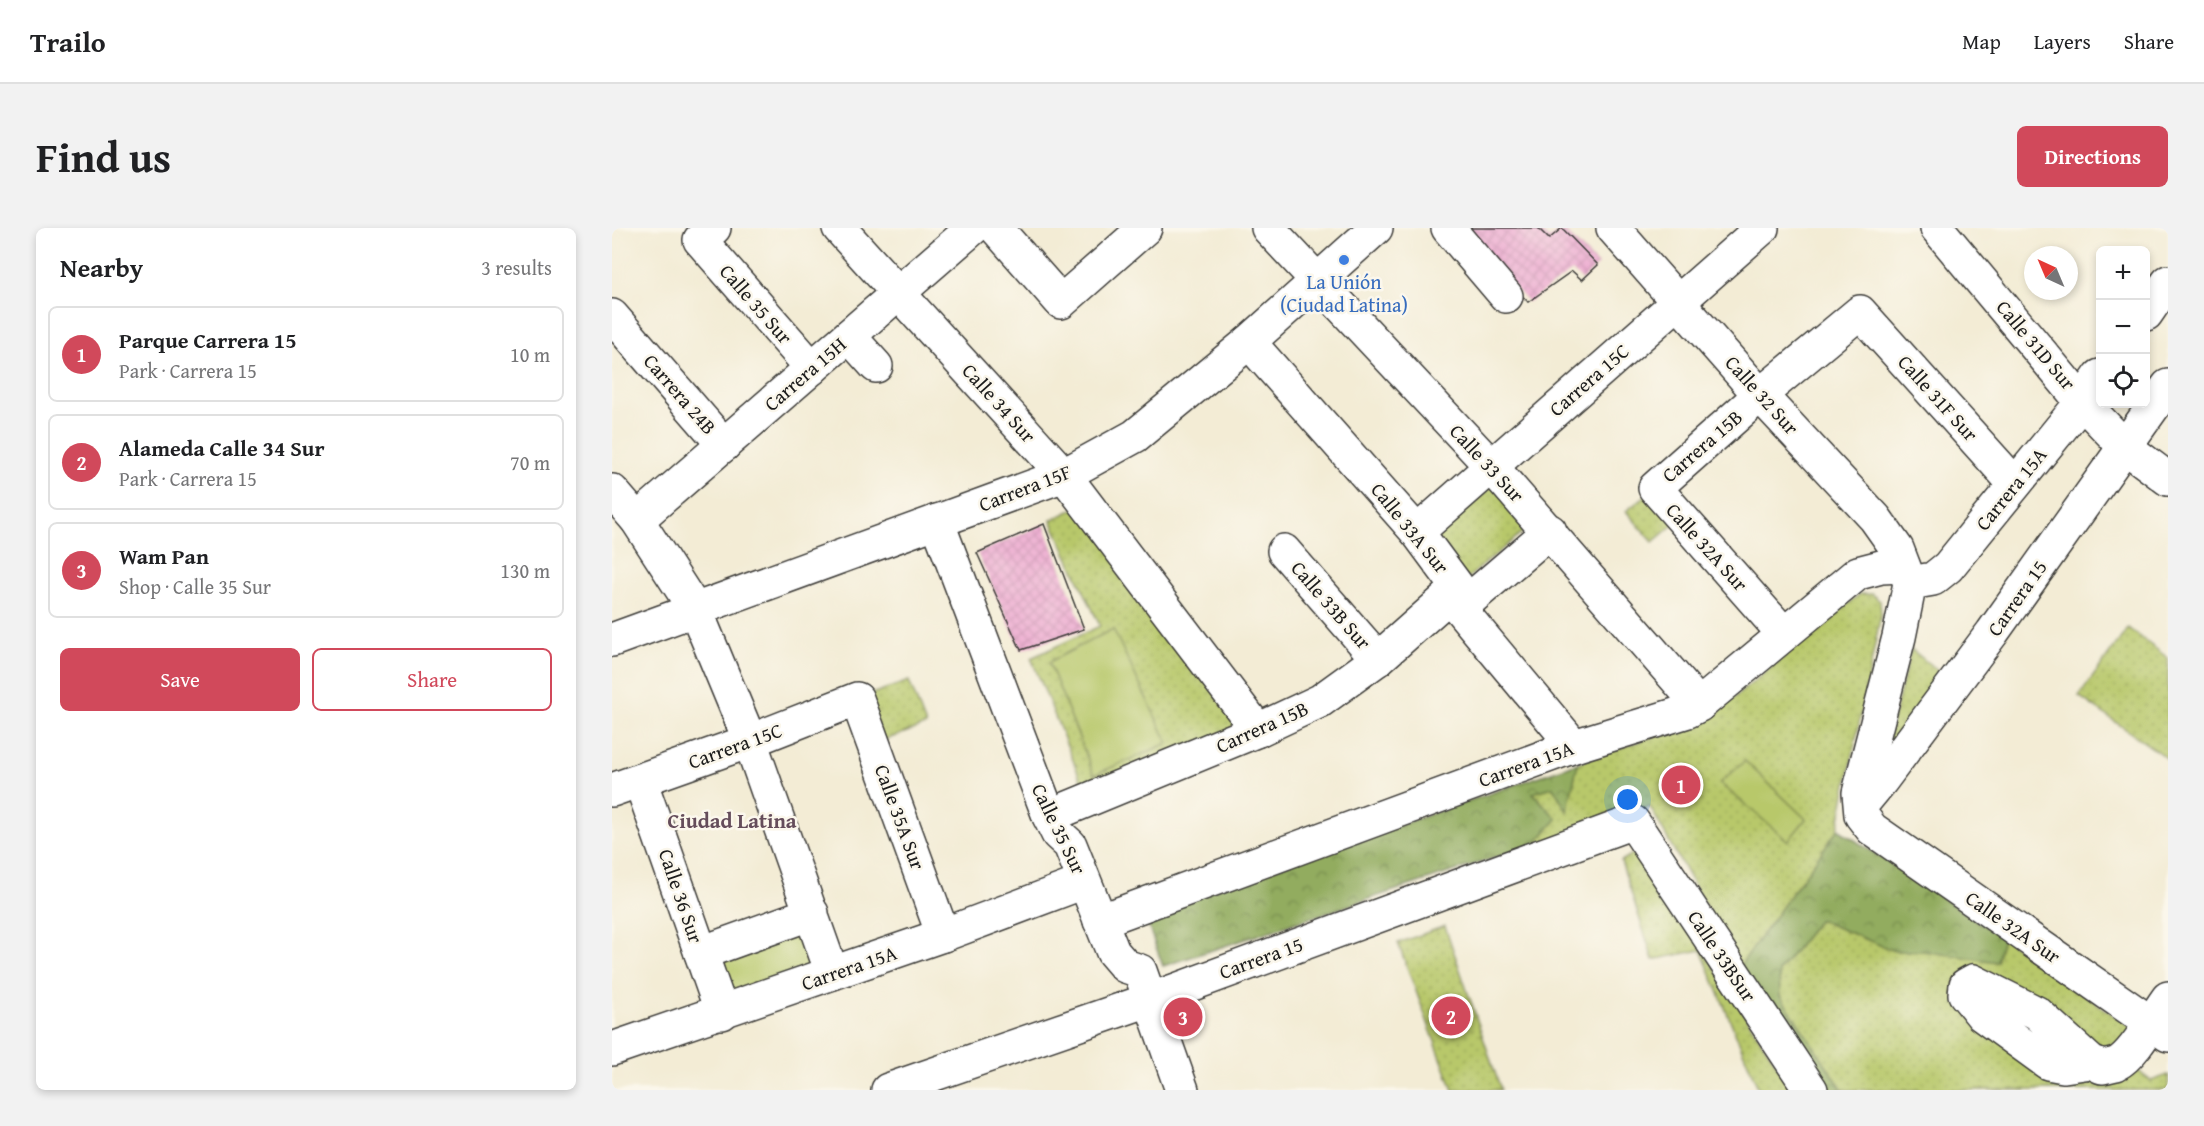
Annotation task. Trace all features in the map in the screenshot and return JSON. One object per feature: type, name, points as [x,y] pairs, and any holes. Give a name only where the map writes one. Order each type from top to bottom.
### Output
[{"type":"street","name":"Calle 34 Sur","points":[[839,228],[1064,475],[1258,730]]},
{"type":"street","name":"Carrera 15H","points":[[637,520],[973,228]]},
{"type":"street","points":[[996,228],[1061,302],[1145,228]]},
{"type":"street","name":"Calle 33 Sur","points":[[1268,228],[1550,531],[1699,705]]},
{"type":"street","name":"Carrera 15F","points":[[612,640],[1064,475],[1135,436],[1249,342],[1376,228]]},
{"type":"street","points":[[1448,228],[1506,296]]},
{"type":"street","name":"Calle 32 Sur","points":[[1613,228],[1761,395],[1875,518],[1897,549],[1906,575]]},
{"type":"street","name":"Carrera 15C","points":[[1417,532],[1762,228]]},
{"type":"street","name":"Calle 31D Sur","points":[[1937,228],[2091,389],[2124,446],[2168,479]]},
{"type":"street","name":"Calle 35 Sur","points":[[707,234],[812,368]]},
{"type":"street","points":[[2150,307],[2168,282]]},
{"type":"street","name":"Carrera 15B","points":[[1654,488],[1860,312]]},
{"type":"street","name":"Calle 31F Sur","points":[[1860,312],[2015,484]]},
{"type":"street","name":"Carrera 24B","points":[[612,316],[724,445]]},
{"type":"street","points":[[849,336],[876,366]]},
{"type":"street","name":"Calle 33A Sur","points":[[1249,342],[1417,532],[1457,586],[1454,602]]},
{"type":"street","name":"Carrera 15","points":[[1861,810],[1992,633],[2168,387]]},
{"type":"street","name":"Carrera 15A","points":[[1100,921],[1574,746],[1688,711],[1699,705],[1858,573],[1881,567],[1906,575],[1933,579],[1948,567],[2091,389]]},
{"type":"street","name":"Calle 32A Sur","points":[[1654,488],[1784,634]]},
{"type":"street","points":[[612,491],[637,520],[696,611],[750,741],[832,973]]},
{"type":"street","name":"Calle 35 Sur","points":[[937,521],[1049,816],[1058,834],[1070,844],[1113,952],[1125,966],[1140,971],[1182,1090]]},
{"type":"street","name":"Carrera 15B","points":[[1049,816],[1258,730],[1320,701],[1550,531]]},
{"type":"street","name":"Calle 33B Sur","points":[[1284,551],[1378,659]]},
{"type":"street","points":[[1861,810],[1859,793],[1899,637],[1906,575]]},
{"type":"street","points":[[1454,602],[1574,746]]},
{"type":"street","name":"Carrera 15C","points":[[626,785],[750,741],[857,699]]},
{"type":"street","name":"Calle 35A Sur","points":[[857,699],[943,935]]},
{"type":"street","name":"Calle 36 Sur","points":[[626,785],[701,953],[722,1013]]},
{"type":"street","name":"Calle 32A Sur","points":[[1861,810],[1872,829],[2162,1018]]},
{"type":"street","name":"Carrera 15","points":[[888,1090],[1149,999],[1633,822]]},
{"type":"street","name":"Calle 33BSur","points":[[1633,822],[1811,1090]]},
{"type":"street","name":"Carrera 15A","points":[[612,1049],[943,935],[1084,882]]},
{"type":"street","points":[[701,953],[812,913]]},
{"type":"street","points":[[2091,1062],[2102,1067],[2116,1064],[2125,1058],[2162,1018]]},
{"type":"green space","points":[[1497,482],[1532,524],[1462,583],[1427,544]]},
{"type":"green space","points":[[1655,488],[1681,518],[1653,542],[1626,511]]},
{"type":"green space","points":[[1080,506],[1242,727],[1084,787],[1031,658],[1100,626],[1051,520]]},
{"type":"green space","points":[[1860,594],[1872,594],[1880,601],[1881,614],[1838,829],[2003,938],[2145,1037],[2115,1052],[2151,1081],[2168,1075],[2168,1090],[1824,1090],[1739,967],[1650,807],[1163,966],[1144,914],[1712,716]]},
{"type":"green space","points":[[2128,628],[2168,658],[2168,759],[2079,696]]},
{"type":"green space","points":[[1113,629],[1168,743],[1094,775],[1049,662]]},
{"type":"green space","points":[[1911,649],[1954,684],[1879,774]]},
{"type":"green space","points":[[909,681],[926,725],[874,744],[857,699]]},
{"type":"green space","points":[[1745,761],[1806,819],[1788,841],[1720,783]]},
{"type":"green space","points":[[1578,763],[1567,811],[1553,787],[1533,793],[1557,819],[1534,845],[1163,966],[1144,914]]},
{"type":"green space","points":[[1838,829],[2003,938],[1997,962],[1923,951],[1894,951],[1819,920],[1779,971],[1780,996],[1843,1090],[1824,1090],[1739,967]]},
{"type":"green space","points":[[1639,850],[1793,1090],[1759,1090],[1701,950],[1653,960],[1621,861]]},
{"type":"green space","points":[[800,924],[818,971],[732,998],[718,957]]},
{"type":"green space","points":[[1445,926],[1501,1090],[1453,1090],[1398,943]]},
{"type":"building","points":[[1461,228],[1538,228],[1549,239],[1562,228],[1598,265],[1582,280],[1572,271],[1528,302]]},
{"type":"building","points":[[1044,524],[1084,629],[1021,650],[977,553]]},
{"type":"place","name":"La Unión (Ciudad Latina)","points":[[1344,260]]},
{"type":"place","name":"Parque Carrera 15","points":[[1681,785]]},
{"type":"place","name":"Alameda Calle 34 Sur","points":[[1451,1016]]},
{"type":"place","name":"Wam Pan","points":[[1183,1017]]},
{"type":"district","name":"Ciudad Latina","points":[[732,821]]}]
